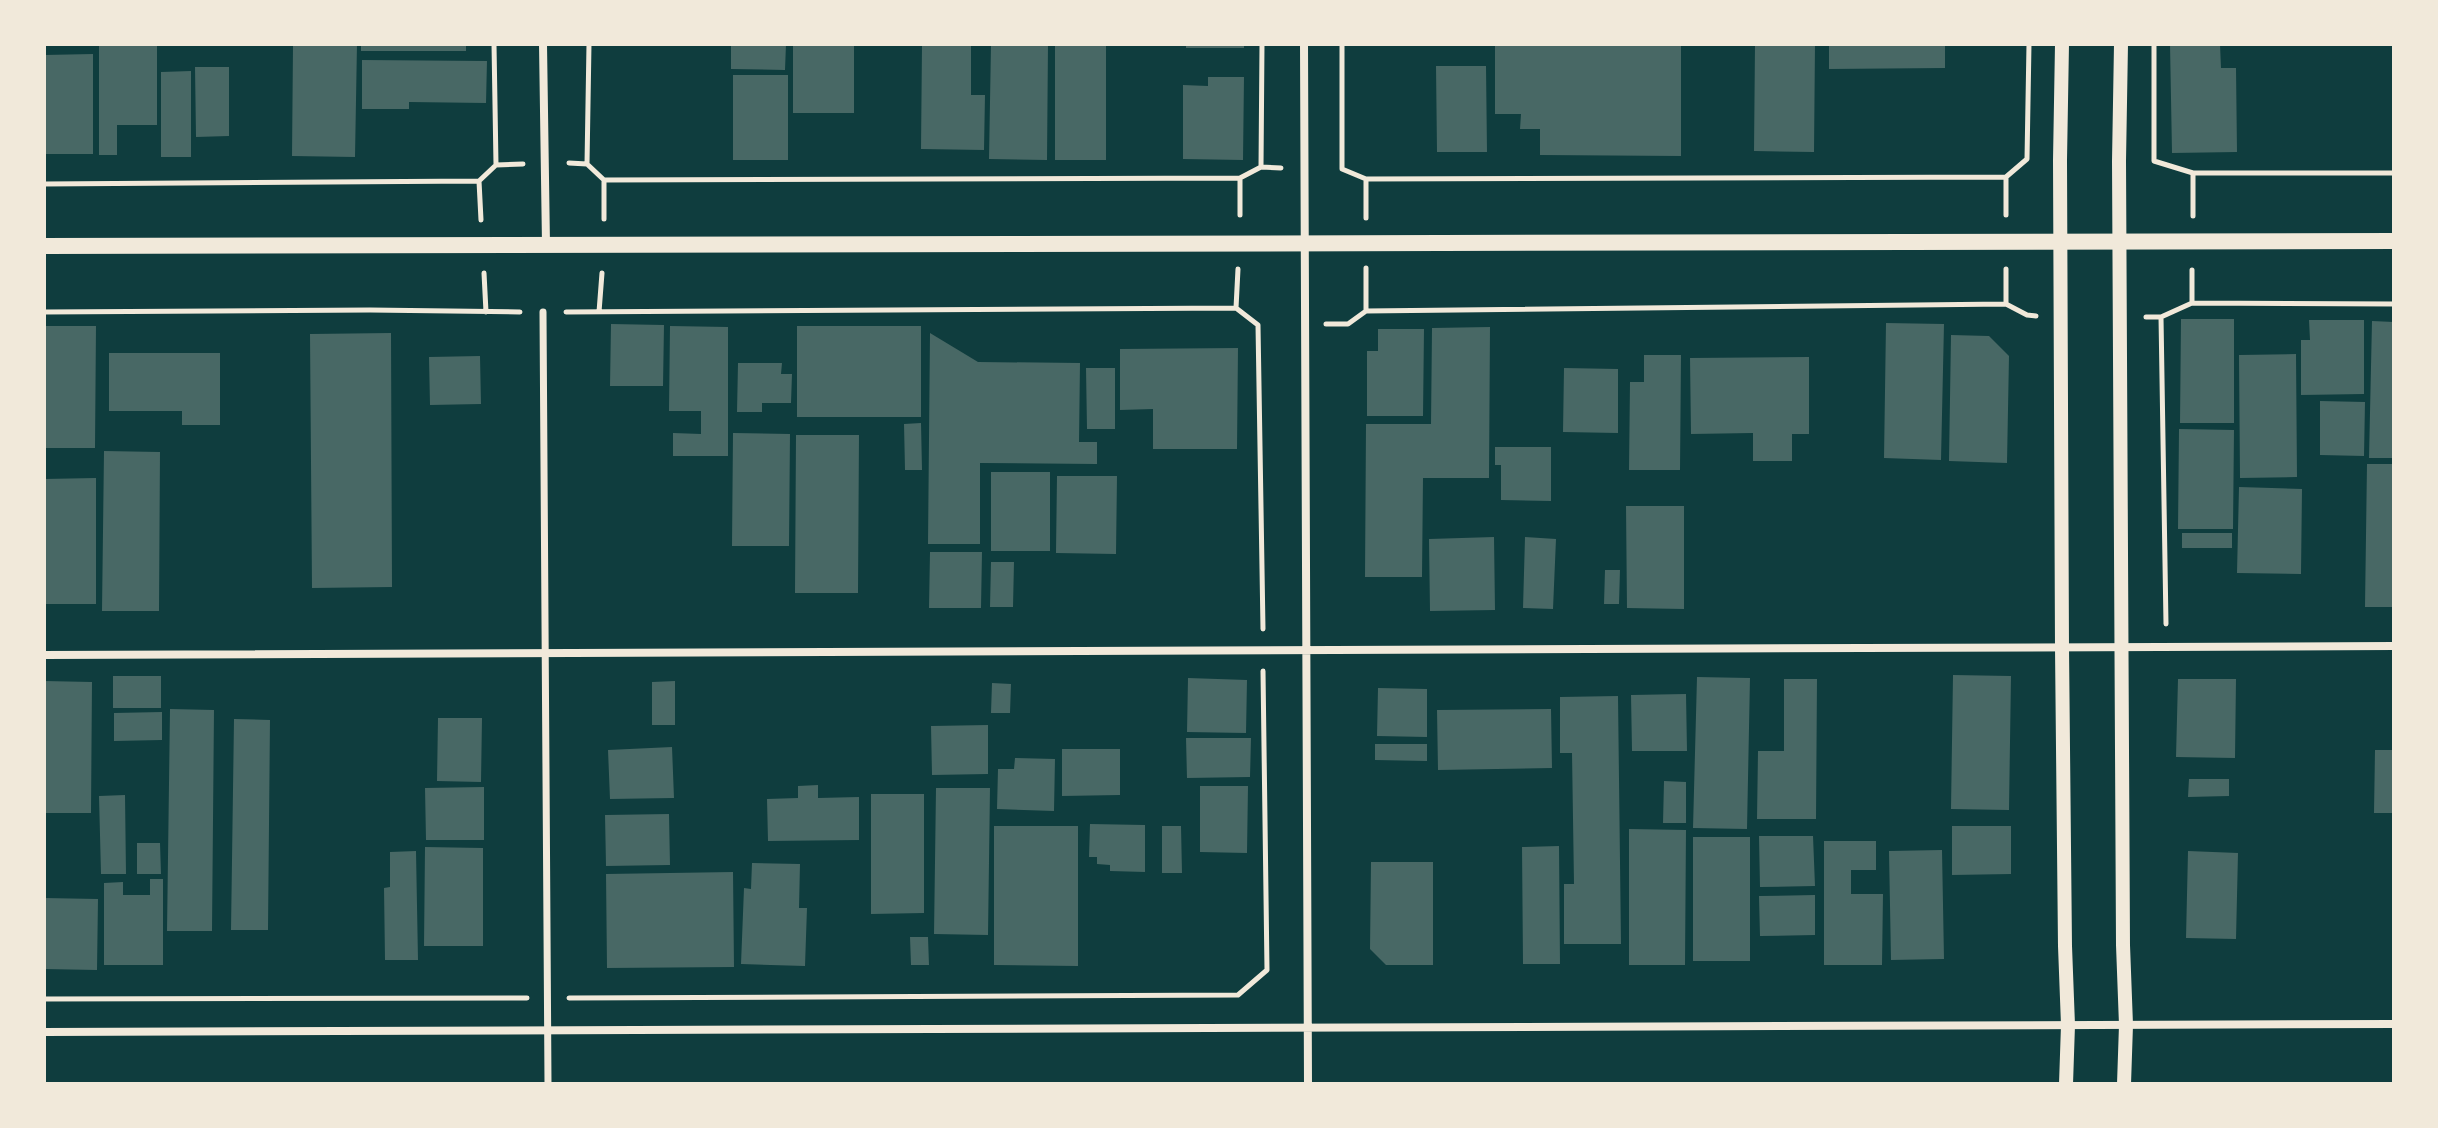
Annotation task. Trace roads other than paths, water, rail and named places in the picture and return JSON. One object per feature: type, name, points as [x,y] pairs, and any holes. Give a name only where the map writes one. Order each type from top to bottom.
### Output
[{"type":"main road","points":[[44,246],[2394,241]]},
{"type":"street","points":[[543,44],[546,245]]},
{"type":"street","points":[[1304,44],[1308,1084]]},
{"type":"street","points":[[2062,44],[2066,1084]]},
{"type":"street","points":[[2121,44],[2124,1084]]},
{"type":"street","points":[[543,312],[545,998],[548,1084]]},
{"type":"street","points":[[44,655],[2394,646]]},
{"type":"street","points":[[44,1032],[2394,1024]]}]
